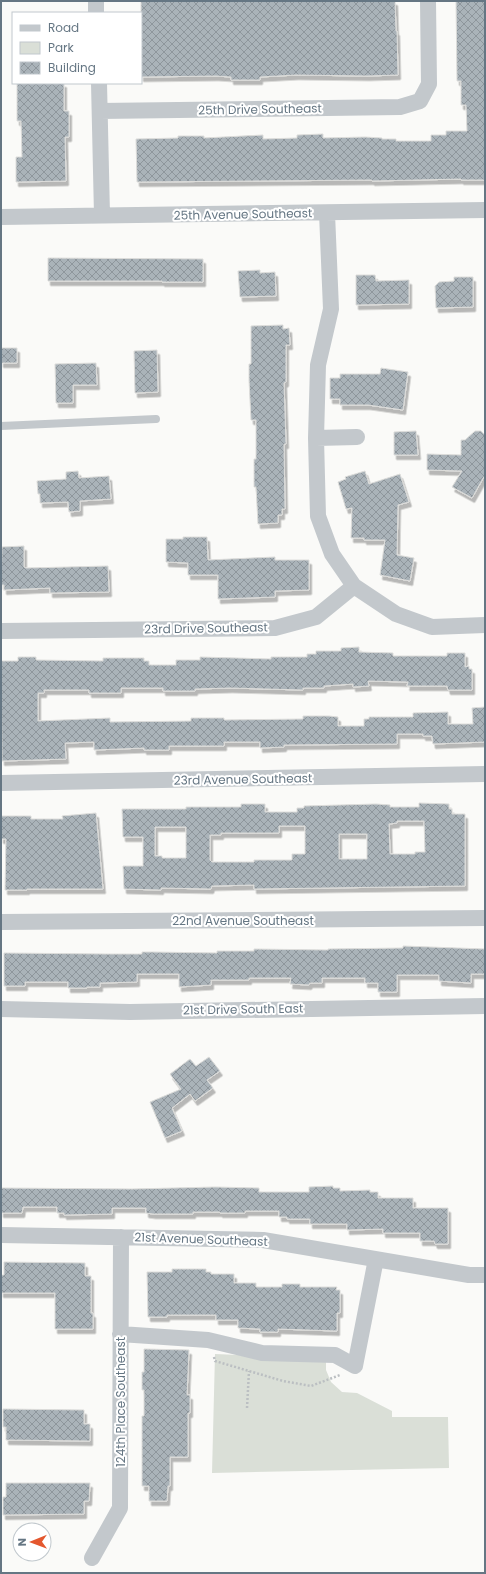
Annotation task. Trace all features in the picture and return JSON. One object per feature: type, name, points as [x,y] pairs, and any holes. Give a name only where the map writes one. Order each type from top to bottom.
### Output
[{"type":"street","points":[[96,1],[96,12]]},
{"type":"street","name":"25th Drive Southeast","points":[[100,112],[400,107],[420,101],[429,84],[428,1]]},
{"type":"street","points":[[98,84],[102,216]]},
{"type":"street","name":"25th Avenue Southeast","points":[[1,218],[485,210]]},
{"type":"street","points":[[327,213],[331,309],[318,365],[316,438],[318,516],[332,554],[354,586],[396,614],[432,627],[485,625]]},
{"type":"street","points":[[316,438],[357,437]]},
{"type":"street","name":"23rd Drive Southeast","points":[[1,631],[274,628],[316,617],[354,586]]},
{"type":"street","name":"23rd Avenue Southeast","points":[[1,783],[485,774]]},
{"type":"street","name":"22nd Avenue Southeast","points":[[1,922],[485,918]]},
{"type":"street","name":"21st Drive South East","points":[[1,1009],[130,1012],[485,1006]]},
{"type":"street","name":"21st Avenue Southeast","points":[[1,1235],[263,1240],[469,1275],[485,1275]]},
{"type":"street","name":"124th Place Southeast","points":[[92,1558],[120,1508],[121,1237]]},
{"type":"street","points":[[120,1334],[212,1340],[262,1353],[334,1355],[355,1366],[376,1259]]},
{"type":"lane","points":[[1,426],[156,419]]},
{"type":"path","points":[[212,1340],[215,1361],[282,1381],[311,1386],[335,1377],[355,1366]]},
{"type":"path","points":[[246,1408],[249,1371]]},
{"type":"green space","points":[[215,1354],[326,1359],[326,1370],[331,1382],[342,1392],[357,1393],[392,1411],[392,1417],[448,1417],[449,1468],[212,1473]]},
{"type":"building","points":[[141,1],[395,1],[398,75],[296,75],[260,77],[260,80],[231,80],[231,77],[216,76],[142,77]]},
{"type":"building","points":[[456,1],[485,1],[485,180],[137,182],[136,139],[178,138],[178,136],[204,136],[204,138],[263,135],[263,139],[297,138],[297,135],[323,134],[323,138],[365,137],[396,139],[396,141],[431,141],[431,135],[446,135],[446,131],[467,131],[466,105],[461,105],[461,81],[457,81]]},
{"type":"building","points":[[17,84],[64,84],[64,111],[69,111],[69,137],[65,137],[66,181],[16,182],[16,157],[22,157],[21,121],[17,121]]},
{"type":"building","points":[[48,258],[203,259],[203,282],[48,281]]},
{"type":"building","points":[[260,270],[260,273],[275,272],[276,296],[240,297],[238,271]]},
{"type":"building","points":[[356,275],[375,275],[376,281],[409,280],[409,304],[356,305]]},
{"type":"building","points":[[454,277],[473,277],[473,307],[436,308],[435,286],[439,282],[454,281]]},
{"type":"building","points":[[283,325],[283,329],[289,328],[290,345],[286,345],[286,382],[284,383],[286,444],[284,444],[285,509],[282,509],[282,515],[278,515],[278,523],[258,524],[256,487],[254,487],[256,420],[251,420],[249,380],[249,364],[251,364],[251,326]]},
{"type":"building","points":[[1,348],[17,348],[17,363],[1,363]]},
{"type":"building","points":[[157,350],[158,392],[135,393],[134,351]]},
{"type":"building","points":[[96,363],[97,385],[73,385],[73,403],[56,403],[55,364]]},
{"type":"building","points":[[381,368],[408,372],[403,410],[368,405],[340,405],[340,399],[330,399],[330,378],[340,378],[340,374],[380,374]]},
{"type":"building","points":[[416,431],[418,455],[394,455],[394,432]]},
{"type":"building","points":[[475,431],[481,431],[485,435],[485,475],[472,498],[452,487],[462,471],[427,470],[427,454],[461,455],[461,440],[465,440]]},
{"type":"building","points":[[78,471],[79,478],[109,476],[111,499],[80,501],[80,511],[69,512],[68,502],[40,503],[40,494],[38,494],[37,481],[66,479],[66,472]]},
{"type":"building","points":[[365,471],[369,484],[400,474],[409,502],[398,505],[397,555],[414,558],[410,581],[380,575],[385,540],[364,540],[364,538],[351,538],[352,508],[346,509],[338,482],[346,479],[345,477]]},
{"type":"building","points":[[183,537],[207,537],[208,560],[275,557],[275,560],[309,560],[309,590],[275,591],[275,597],[218,599],[218,575],[188,575],[188,563],[166,562],[166,539],[183,539]]},
{"type":"building","points":[[24,546],[24,567],[26,568],[108,566],[109,592],[50,593],[50,588],[4,590],[4,585],[1,585],[2,547]]},
{"type":"building","points":[[359,647],[359,652],[393,653],[393,656],[447,656],[447,653],[465,653],[465,667],[469,666],[469,669],[472,669],[472,690],[448,690],[447,686],[407,686],[408,682],[368,681],[369,686],[353,687],[353,684],[324,686],[324,688],[303,688],[303,690],[230,688],[195,689],[195,691],[163,691],[163,688],[121,688],[121,693],[89,693],[89,690],[44,690],[44,693],[38,693],[38,721],[110,718],[110,722],[191,721],[191,718],[224,718],[224,720],[303,719],[303,716],[329,716],[338,717],[338,726],[364,726],[364,719],[369,719],[369,717],[413,717],[413,713],[448,712],[448,724],[473,724],[472,708],[485,707],[485,742],[433,744],[432,736],[423,736],[423,734],[397,734],[397,744],[284,745],[284,747],[260,748],[260,742],[224,742],[224,746],[169,746],[169,750],[144,750],[144,748],[94,750],[94,742],[65,743],[66,759],[2,761],[1,661],[18,661],[18,657],[36,657],[36,660],[103,661],[103,658],[144,658],[144,661],[149,661],[149,665],[176,665],[176,660],[200,660],[200,657],[271,659],[271,657],[307,657],[307,654],[316,654],[316,651],[341,651],[341,648]]},
{"type":"building","points":[[419,803],[449,804],[449,809],[452,809],[452,814],[465,814],[465,886],[254,889],[254,885],[212,886],[211,889],[124,889],[123,866],[143,866],[143,837],[123,837],[122,809],[241,807],[241,804],[265,804],[265,812],[297,812],[297,808],[304,808],[304,806],[376,804],[390,805],[390,807],[419,807]],"holes":[[[397,821],[424,821],[425,852],[415,852],[415,854],[390,854],[389,824],[397,823]],[[279,826],[305,826],[305,854],[292,854],[292,860],[254,860],[254,862],[212,862],[210,860],[210,835],[221,835],[221,833],[279,833]],[[155,827],[186,827],[186,858],[162,858],[162,856],[155,856]],[[339,834],[367,834],[367,859],[339,859]]]},
{"type":"building","points":[[96,813],[103,889],[5,890],[6,839],[1,839],[1,816],[31,816],[31,819],[63,819],[62,816]]},
{"type":"building","points":[[403,946],[485,949],[485,974],[471,974],[471,983],[439,981],[439,975],[397,975],[397,992],[378,992],[378,983],[365,983],[365,978],[322,978],[322,983],[310,983],[309,985],[290,984],[291,978],[249,978],[249,980],[211,980],[211,985],[179,987],[179,974],[137,974],[137,982],[100,983],[100,987],[87,988],[68,988],[68,982],[25,982],[25,986],[4,986],[4,953],[217,953],[217,951],[254,951],[254,949],[328,950],[403,948]]},
{"type":"building","points":[[209,1057],[220,1071],[207,1080],[213,1088],[195,1101],[190,1094],[172,1108],[182,1131],[165,1138],[150,1102],[181,1089],[170,1074],[190,1059],[196,1066]]},
{"type":"building","points":[[333,1186],[333,1188],[340,1188],[340,1191],[370,1190],[370,1192],[378,1192],[378,1198],[413,1198],[413,1208],[448,1208],[448,1244],[435,1244],[434,1241],[420,1241],[420,1233],[383,1233],[383,1229],[347,1230],[347,1224],[310,1224],[310,1219],[287,1219],[287,1217],[279,1217],[279,1211],[153,1214],[146,1213],[146,1208],[112,1208],[112,1214],[64,1215],[64,1213],[57,1213],[57,1207],[23,1207],[22,1213],[1,1213],[1,1188],[132,1189],[215,1187],[259,1188],[259,1192],[309,1192],[309,1187]]},
{"type":"building","points":[[4,1262],[85,1263],[85,1276],[91,1276],[91,1313],[93,1313],[93,1329],[55,1329],[55,1293],[1,1293],[1,1275],[4,1275]]},
{"type":"building","points":[[172,1269],[206,1269],[206,1272],[211,1272],[211,1274],[234,1274],[234,1283],[256,1283],[256,1287],[282,1287],[282,1284],[300,1284],[300,1287],[337,1287],[336,1290],[340,1290],[340,1313],[337,1313],[337,1331],[278,1329],[278,1332],[260,1332],[260,1329],[238,1328],[238,1320],[216,1320],[216,1315],[167,1315],[167,1317],[148,1317],[147,1272],[172,1272]]},
{"type":"building","points":[[144,1349],[189,1350],[187,1395],[190,1395],[190,1413],[188,1413],[188,1457],[170,1457],[170,1486],[168,1486],[167,1501],[149,1501],[149,1486],[142,1486],[142,1416],[144,1416],[144,1390],[142,1390],[142,1372],[144,1372]]},
{"type":"building","points":[[3,1409],[84,1410],[84,1424],[90,1424],[90,1441],[6,1440],[6,1427],[3,1427]]},
{"type":"building","points":[[6,1483],[90,1483],[89,1501],[84,1501],[84,1514],[3,1515],[3,1497],[6,1497]]}]
